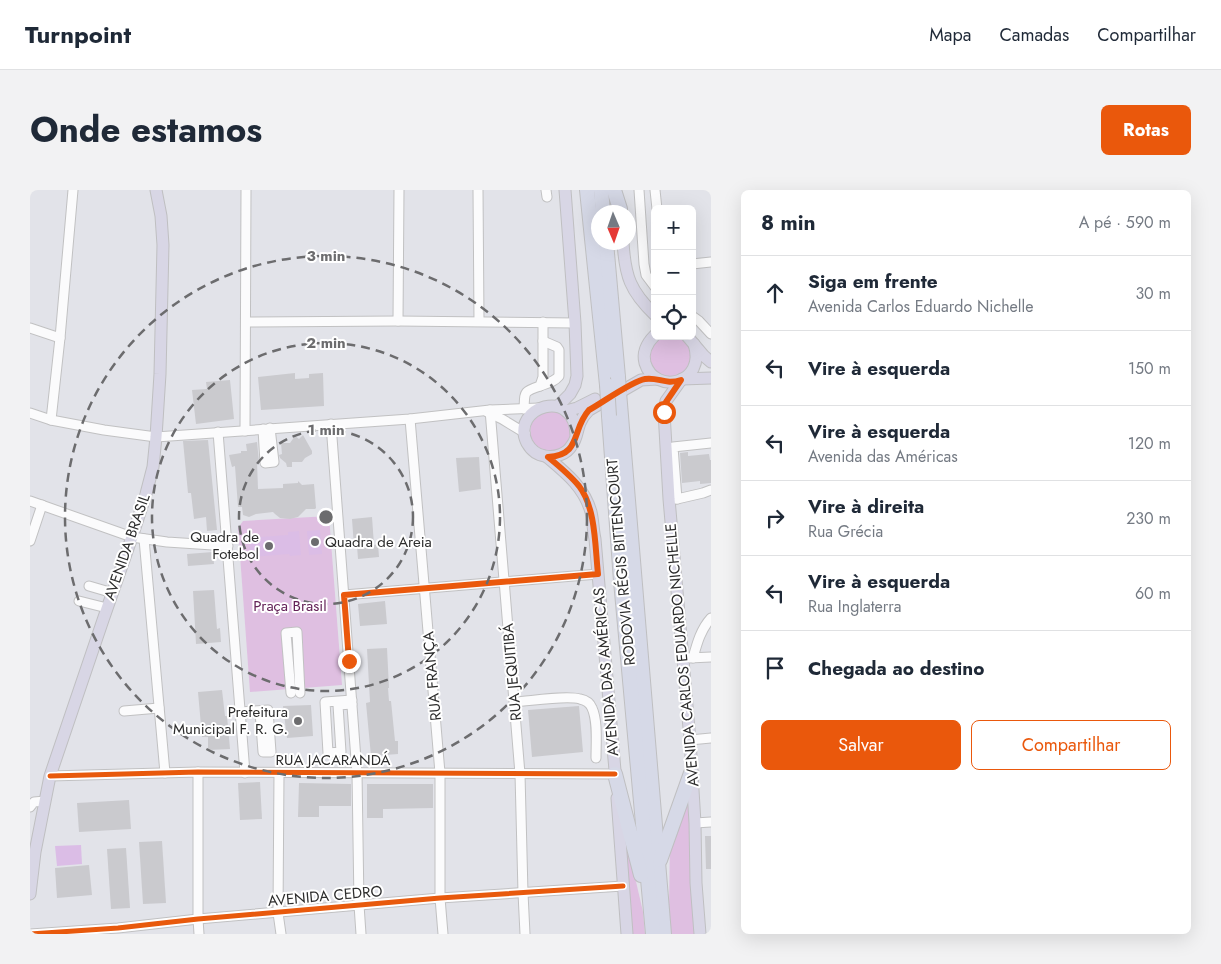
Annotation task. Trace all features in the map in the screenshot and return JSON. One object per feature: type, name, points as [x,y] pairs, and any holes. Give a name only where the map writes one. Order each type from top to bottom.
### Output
[{"type":"highway","name":"RODOVIA RÉGIS BITTENCOURT","points":[[587,190],[612,381],[664,934]]},
{"type":"highway","points":[[601,190],[602,205]]},
{"type":"highway","name":"RODOVIA RÉGIS BITTENCOURT","points":[[606,250],[612,381]]},
{"type":"highway","name":"RODOVIA RÉGIS BITTENCOURT","points":[[615,412],[622,581],[653,934]]},
{"type":"highway","points":[[658,865],[691,773]]},
{"type":"highway","points":[[615,774],[651,914]]},
{"type":"main road","name":"AVENIDA BRASIL","points":[[30,894],[32,851],[50,776],[112,593],[138,538],[150,476],[156,437],[163,245],[161,216],[156,190]]},
{"type":"main road","points":[[562,409],[578,376],[565,190]]},
{"type":"main road","points":[[624,250],[628,276],[632,287],[637,296],[651,311]]},
{"type":"main road","points":[[651,339],[646,346],[644,360],[651,374],[657,379]]},
{"type":"main road","points":[[690,340],[711,362]]},
{"type":"main road","name":"AVENIDA CARLOS EDUARDO NICHELLE","points":[[690,340],[696,352],[694,368],[682,380],[666,402],[664,408],[688,658],[691,773],[700,934]]},
{"type":"main road","points":[[644,360],[636,374],[630,379],[588,403],[577,408],[562,409],[546,406],[533,412],[528,418],[524,433],[532,449],[536,453],[548,457],[566,452],[573,445],[580,424],[589,410],[641,380],[657,379],[669,382],[709,380]]},
{"type":"main road","points":[[562,409],[573,418],[576,426],[576,436]]},
{"type":"main road","name":"AVENIDA DAS AMÉRICAS","points":[[548,457],[569,475],[580,488],[587,500],[591,513],[598,574],[627,934]]},
{"type":"street","points":[[51,420],[73,190]]},
{"type":"street","points":[[245,430],[246,190]]},
{"type":"street","points":[[398,321],[399,190]]},
{"type":"street","points":[[478,190],[480,321]]},
{"type":"street","points":[[639,190],[644,264],[646,275],[651,282]]},
{"type":"street","points":[[655,190],[657,205]]},
{"type":"street","points":[[696,264],[711,262]]},
{"type":"street","points":[[696,318],[711,334]]},
{"type":"street","points":[[246,322],[480,321],[575,323]]},
{"type":"street","points":[[540,386],[542,377],[542,322]]},
{"type":"street","points":[[30,328],[60,338]]},
{"type":"street","points":[[524,409],[527,391],[550,383],[559,376],[559,350],[557,347],[542,341]]},
{"type":"street","points":[[30,413],[51,420],[156,437],[539,408]]},
{"type":"street","points":[[488,411],[524,433]]},
{"type":"street","name":"RUA JEQUITIBÁ","points":[[488,411],[515,702],[520,774],[522,893],[525,934]]},
{"type":"street","name":"RUA FRANÇA","points":[[410,419],[440,773],[440,898],[443,934]]},
{"type":"street","points":[[331,424],[357,773],[361,934]]},
{"type":"street","points":[[218,432],[245,772]]},
{"type":"street","points":[[669,447],[711,443]]},
{"type":"street","points":[[673,499],[711,490]]},
{"type":"street","points":[[30,501],[138,538],[228,546]]},
{"type":"street","points":[[30,541],[42,505]]},
{"type":"street","points":[[138,538],[160,708],[165,773]]},
{"type":"street","points":[[344,595],[598,574]]},
{"type":"street","points":[[89,586],[112,593]]},
{"type":"street","points":[[79,602],[107,608]]},
{"type":"street","points":[[688,658],[705,624],[711,618]]},
{"type":"street","points":[[291,693],[286,633],[297,632],[300,693]]},
{"type":"street","points":[[688,658],[711,657]]},
{"type":"street","points":[[515,702],[579,698],[587,702],[592,707],[595,716],[596,758]]},
{"type":"street","points":[[325,702],[352,702],[338,705],[341,752],[328,753],[325,702]]},
{"type":"street","points":[[124,711],[160,708]]},
{"type":"street","points":[[268,710],[271,752],[263,752],[260,712],[240,712],[268,710]]},
{"type":"street","points":[[690,740],[711,738]]},
{"type":"street","points":[[198,772],[199,934]]},
{"type":"street","name":"RUA JACARANDÁ","points":[[50,776],[198,772],[615,774]]},
{"type":"street","points":[[279,773],[278,913],[281,934]]},
{"type":"street","points":[[30,807],[34,802],[45,801]]},
{"type":"street","points":[[695,823],[711,822]]},
{"type":"street","name":"AVENIDA CEDRO","points":[[30,934],[118,931],[198,919],[440,898],[623,886]]},
{"type":"green space","points":[[658,340],[684,340],[691,352],[690,364],[686,371],[671,377],[656,371],[650,356],[652,348]]},
{"type":"green space","points":[[550,410],[560,412],[570,422],[571,440],[560,450],[547,452],[537,447],[531,438],[530,432],[536,417]]},
{"type":"green space","name":"Praça Brasil","points":[[329,516],[342,685],[250,692],[238,528],[243,521]]},
{"type":"green space","points":[[690,787],[698,934],[671,934],[669,910],[670,837]]},
{"type":"green space","points":[[626,838],[643,912],[645,934],[631,934]]},
{"type":"shaded area","name":"Quadra de Areia","points":[[320,530],[322,554],[309,555],[307,531]]},
{"type":"shaded area","name":"Quadra de Fotebol","points":[[299,531],[301,555],[250,557],[249,538],[288,535],[288,532]]},
{"type":"shaded area","points":[[81,845],[82,864],[57,866],[55,846]]},
{"type":"building","points":[[295,373],[295,379],[309,378],[309,374],[323,373],[324,406],[261,410],[258,377]]},
{"type":"building","points":[[230,380],[234,419],[196,424],[192,390],[207,389],[206,382]]},
{"type":"building","points":[[303,435],[312,454],[302,462],[292,462],[292,467],[287,467],[279,455],[282,454],[281,443],[290,443],[295,436],[299,439]]},
{"type":"building","points":[[208,440],[217,530],[207,531],[206,517],[194,519],[191,493],[188,493],[183,441]]},
{"type":"building","points":[[257,442],[259,462],[257,462],[258,489],[283,488],[283,484],[298,483],[298,481],[302,485],[314,484],[315,509],[306,509],[298,517],[290,519],[280,518],[273,512],[256,514],[249,517],[243,515],[242,507],[238,507],[235,466],[232,467],[229,455],[247,451],[246,444]]},
{"type":"building","points":[[688,452],[688,456],[709,454],[711,460],[711,483],[700,484],[700,481],[682,483],[680,453]]},
{"type":"building","points":[[479,457],[481,489],[459,492],[456,458]]},
{"type":"building","points":[[372,517],[374,545],[378,544],[379,557],[358,559],[357,546],[354,546],[352,519]]},
{"type":"building","points":[[213,552],[214,564],[188,566],[187,554]]},
{"type":"building","points":[[214,590],[217,629],[220,628],[221,642],[196,644],[193,591]]},
{"type":"building","points":[[385,601],[387,624],[360,626],[358,604]]},
{"type":"building","points":[[387,648],[389,701],[391,701],[395,741],[398,741],[398,754],[371,756],[366,703],[370,702],[367,649]]},
{"type":"building","points":[[222,690],[230,749],[208,750],[208,737],[202,737],[198,692]]},
{"type":"building","name":"Prefeitura Municipal F. R. G.","points":[[311,705],[313,736],[287,738],[283,706]]},
{"type":"building","points":[[579,706],[583,752],[532,757],[528,710]]},
{"type":"building","points":[[260,782],[262,819],[240,820],[238,783]]},
{"type":"building","points":[[299,783],[351,784],[351,806],[319,806],[319,817],[298,817]]},
{"type":"building","points":[[367,784],[433,784],[433,808],[383,809],[383,818],[367,818]]},
{"type":"building","points":[[129,800],[131,829],[79,832],[77,803]]},
{"type":"building","points":[[705,836],[711,836],[711,869],[706,869]]},
{"type":"building","points":[[162,841],[166,903],[143,904],[139,842]]},
{"type":"building","points":[[126,848],[130,908],[111,909],[107,849]]},
{"type":"building","points":[[89,865],[92,895],[57,898],[55,868]]},
{"type":"cycle path","points":[[50,776],[198,772],[615,774]]},
{"type":"cycle path","points":[[30,934],[118,928],[198,919],[440,898],[623,886]]},
{"type":"place","name":"Quadra de Areia","points":[[315,542]]},
{"type":"place","name":"Quadra de Fotebol","points":[[269,546]]},
{"type":"place","name":"Prefeitura Municipal F. R. G.","points":[[298,721]]},
{"type":"route","points":[[349,661],[344,595],[598,574],[595,539],[587,500],[569,475],[548,457],[566,452],[573,445],[580,424],[589,410],[641,380],[657,379],[675,382],[681,380],[666,402],[664,412]]}]
